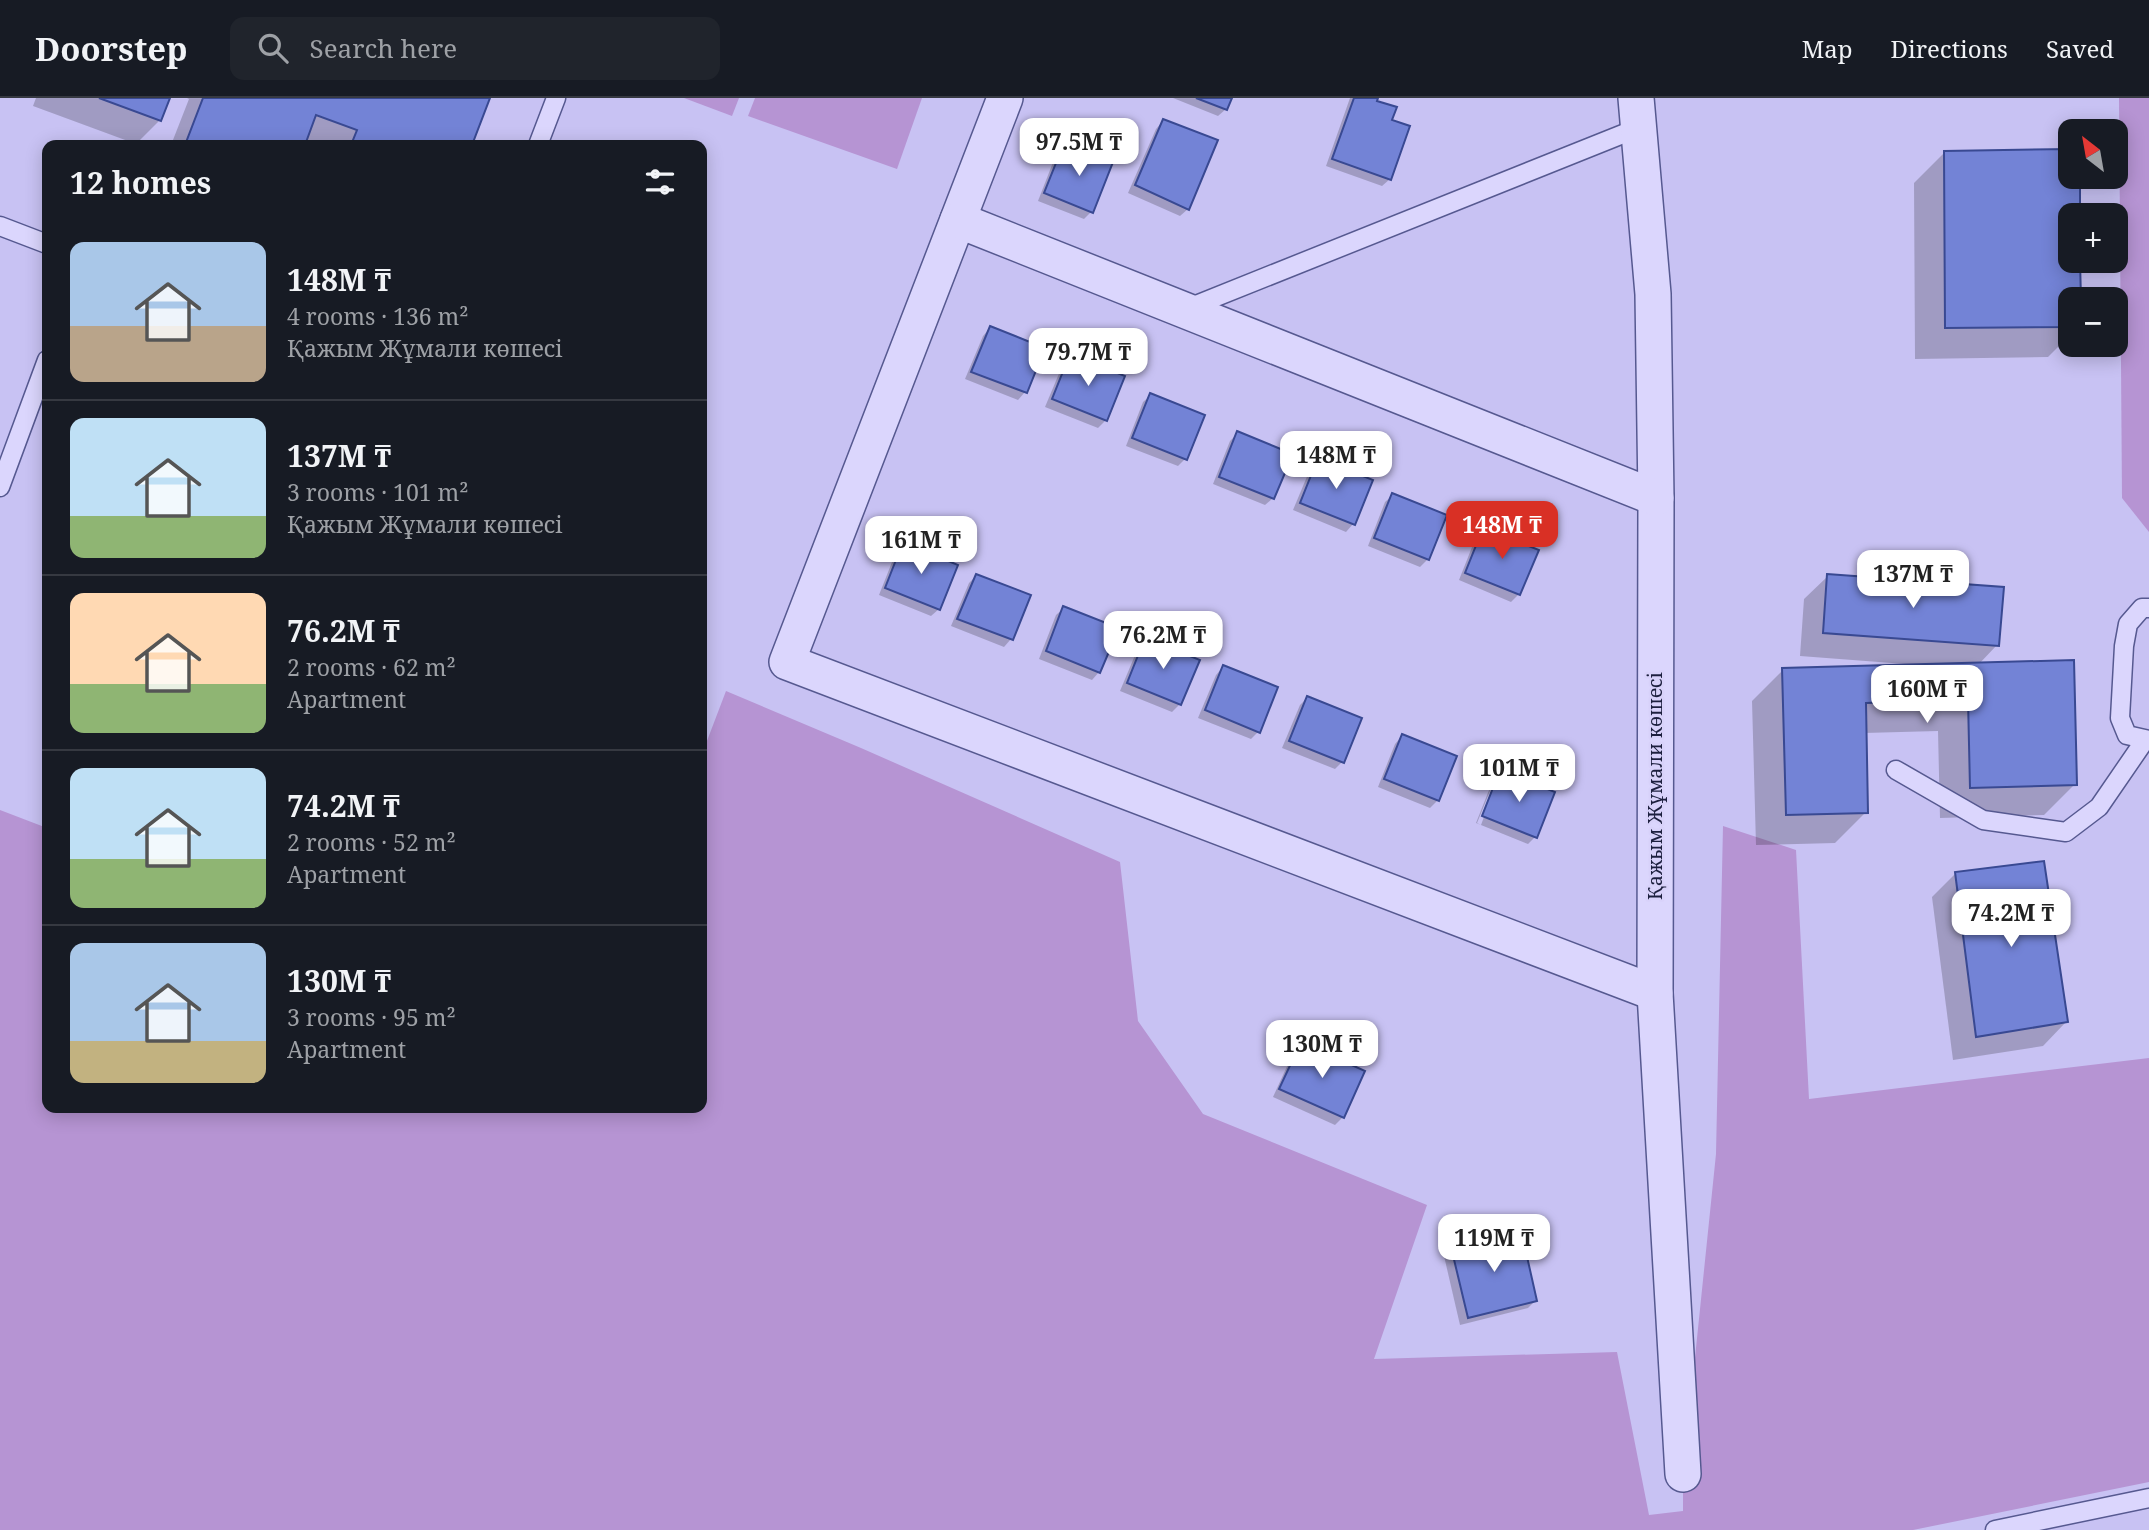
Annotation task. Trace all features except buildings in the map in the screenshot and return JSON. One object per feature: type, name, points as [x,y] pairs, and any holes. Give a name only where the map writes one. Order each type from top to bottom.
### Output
[{"type":"street","points":[[1005,98],[787,662],[1655,993]]},
{"type":"street","name":"Қажым Жұмали көшесі","points":[[1637,113],[1653,295],[1656,498],[1655,993],[1683,1474]]},
{"type":"street","points":[[958,220],[1656,498]]},
{"type":"lane","points":[[540,140],[556,98]]},
{"type":"lane","points":[[1183,310],[1637,113]]},
{"type":"lane","points":[[0,226],[42,242]]},
{"type":"lane","points":[[0,487],[42,374]]},
{"type":"lane","points":[[1896,770],[1983,820],[2066,832],[2099,807],[2147,740],[2127,735],[2120,718],[2124,646],[2128,624],[2142,608],[2149,608]]},
{"type":"lane","points":[[1995,1530],[2149,1498]]},
{"type":"shaded area","points":[[684,98],[739,98],[732,116]]},
{"type":"shaded area","points":[[755,98],[922,98],[897,169],[748,116]]},
{"type":"shaded area","points":[[2119,98],[2149,98],[2149,532],[2122,498],[2121,357],[2128,357],[2128,287],[2120,287],[2120,273],[2128,273],[2128,203],[2120,203],[2120,189],[2128,189],[2128,119],[2119,119]]},
{"type":"shaded area","points":[[726,691],[1120,862],[1138,1021],[1203,1114],[1427,1205],[1374,1359],[1617,1352],[1649,1515],[1683,1511],[1683,1474],[1716,1154],[1723,826],[1796,850],[1809,1099],[2149,1058],[2149,1482],[1913,1530],[0,1530],[0,810],[42,826],[42,1113],[707,1113],[707,741]]}]
